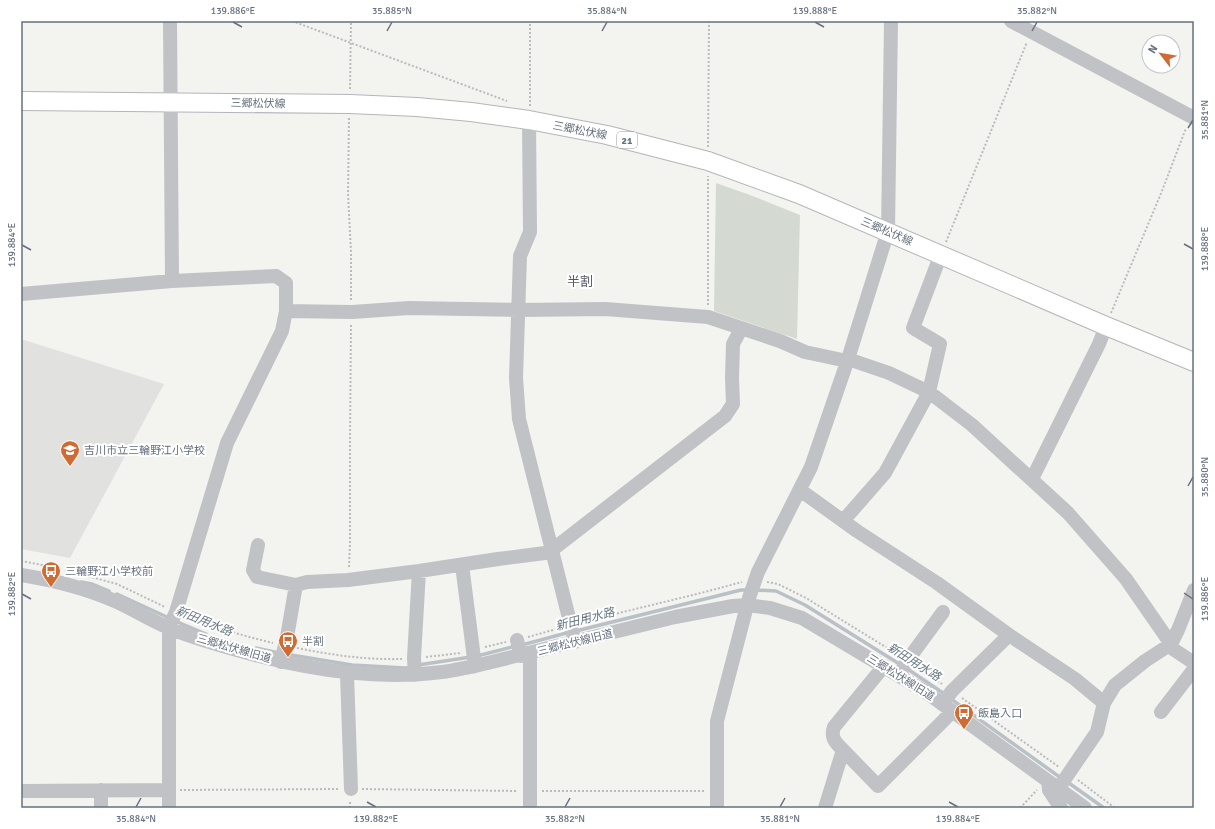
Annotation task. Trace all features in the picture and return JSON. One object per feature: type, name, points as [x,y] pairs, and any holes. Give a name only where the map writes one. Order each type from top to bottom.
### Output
[{"type":"main road","name":"三郷松伏線","points":[[21,102],[350,104],[417,107],[471,112],[529,120],[607,135],[708,161],[799,194],[1106,326],[1194,362]]},
{"type":"street","points":[[170,21],[172,281]]},
{"type":"street","points":[[717,808],[717,721],[748,601],[754,582],[811,467],[848,360],[888,231],[891,21]]},
{"type":"street","points":[[1011,21],[1192,117]]},
{"type":"street","points":[[529,120],[530,232],[520,256],[516,378],[519,419],[573,634]]},
{"type":"street","points":[[843,521],[885,473],[929,392],[940,344],[913,328],[941,254]]},
{"type":"street","points":[[21,294],[172,281],[276,276],[286,283],[286,310],[282,331],[227,443],[172,620],[169,808]]},
{"type":"street","points":[[286,310],[352,312],[409,308],[518,310],[605,309],[708,317],[780,341],[806,352],[848,360],[889,373],[929,392],[972,425],[1068,513],[1126,578],[1173,649],[1194,663]]},
{"type":"street","points":[[1032,479],[1099,344],[1106,326]]},
{"type":"street","points":[[258,545],[253,570],[257,577],[296,585],[307,582],[348,580],[419,571],[552,551],[725,416],[733,404],[733,344],[741,329]]},
{"type":"street","points":[[800,490],[1075,679],[1104,703]]},
{"type":"street","points":[[462,564],[474,659]]},
{"type":"street","points":[[415,667],[419,571]]},
{"type":"street","name":"三郷松伏線旧道","points":[[21,575],[91,592],[172,620],[216,644],[283,655],[323,670],[347,674],[379,676],[415,667],[443,672],[474,659],[522,650],[573,634],[675,617],[733,606],[748,601],[802,618],[884,666],[903,667],[1059,782],[1085,808]]},
{"type":"street","points":[[283,655],[296,585]]},
{"type":"street","points":[[1061,808],[1049,790],[1059,782],[1092,741],[1097,732],[1104,703],[1115,685],[1171,644],[1194,590]]},
{"type":"street","points":[[903,667],[943,612]]},
{"type":"street","points":[[884,666],[832,731],[834,741],[878,786],[944,720],[948,701],[1009,635]]},
{"type":"street","points":[[522,650],[530,808]]},
{"type":"street","points":[[1161,712],[1194,669]]},
{"type":"street","points":[[347,674],[351,789]]},
{"type":"street","points":[[825,808],[843,750]]},
{"type":"street","points":[[101,790],[101,808]]},
{"type":"street","points":[[21,791],[169,790]]},
{"type":"path","points":[[292,21],[507,102]]},
{"type":"path","points":[[348,580],[350,544],[352,312],[348,194],[350,21]]},
{"type":"path","points":[[529,120],[530,21]]},
{"type":"path","points":[[941,254],[1031,32]]},
{"type":"path","points":[[1106,326],[1192,117]]},
{"type":"path","points":[[21,561],[55,568]]},
{"type":"path","points":[[62,569],[117,584],[172,620],[213,627],[247,637],[283,655],[325,654],[355,658],[381,659],[415,667],[444,656],[474,659],[522,650],[741,582],[778,584],[806,598],[903,667],[1059,782],[1115,808]]},
{"type":"path","points":[[1020,808],[1031,795],[1059,782]]},
{"type":"path","points":[[530,791],[716,791]]},
{"type":"shaded area","points":[[716,183],[800,215],[797,339],[714,311]]},
{"type":"shaded area","name":"吉川市立三輪野江小学校","points":[[21,339],[164,384],[70,558],[21,549]]},
{"type":"waterway","name":"新田用水路","points":[[81,582],[92,584],[109,591]]},
{"type":"waterway","name":"新田用水路","points":[[576,631],[741,590],[749,590]]},
{"type":"waterway","name":"新田用水路","points":[[755,590],[776,591],[805,605],[901,665]]},
{"type":"waterway","name":"新田用水路","points":[[117,594],[169,618]]},
{"type":"waterway","name":"新田用水路","points":[[175,621],[206,634]]},
{"type":"waterway","name":"新田用水路","points":[[522,645],[570,632]]},
{"type":"waterway","name":"新田用水路","points":[[477,656],[516,646]]},
{"type":"waterway","name":"新田用水路","points":[[256,648],[279,653]]},
{"type":"waterway","name":"新田用水路","points":[[285,654],[352,665],[405,668],[412,667]]},
{"type":"waterway","name":"新田用水路","points":[[418,665],[471,657]]},
{"type":"waterway","name":"新田用水路","points":[[906,668],[946,695]]},
{"type":"waterway","name":"新田用水路","points":[[951,699],[1061,778]]},
{"type":"waterway","name":"新田用水路","points":[[1066,781],[1104,808]]},
{"type":"place","name":"吉川市立三輪野江小学校","points":[[70,467]]},
{"type":"place","name":"三輪野江小学校前","points":[[51,588]]},
{"type":"place","name":"半割","points":[[288,658]]},
{"type":"place","name":"飯島入口","points":[[964,730]]},
{"type":"district","name":"半割","points":[[580,281]]}]
